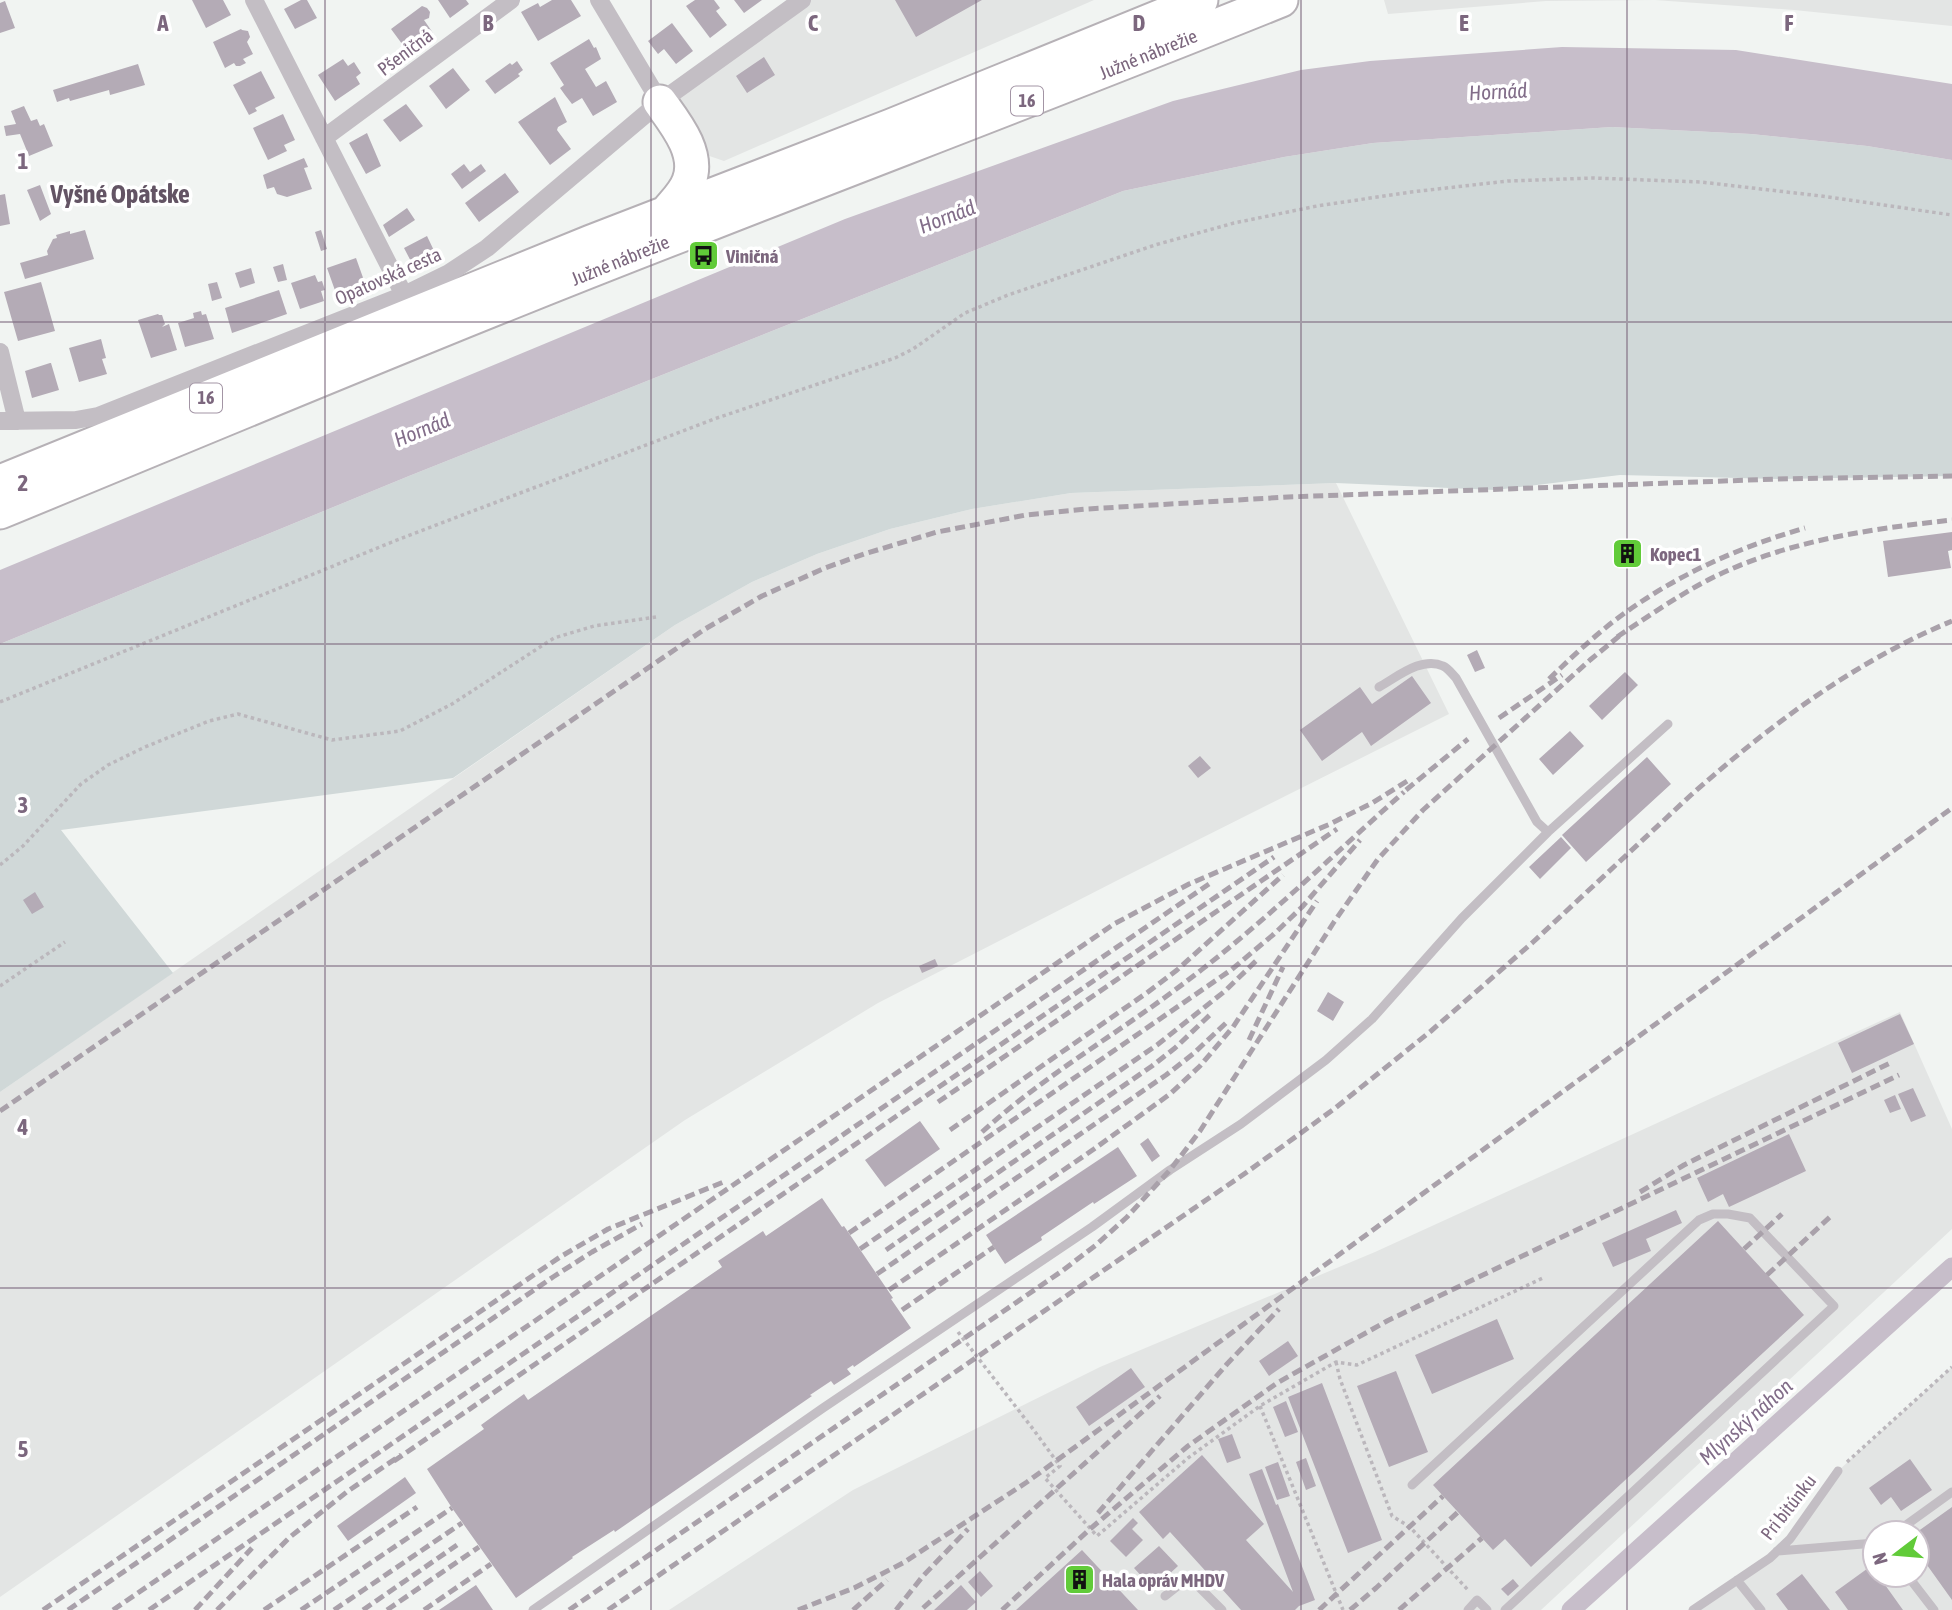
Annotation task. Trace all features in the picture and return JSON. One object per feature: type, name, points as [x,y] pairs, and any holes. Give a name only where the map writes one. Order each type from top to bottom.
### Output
[{"type":"highway","name":"Južné nábrežie","points":[[0,482],[667,212],[903,121],[1201,0]]},
{"type":"highway","name":"Južné nábrežie","points":[[0,512],[694,230],[1052,92],[1281,0]]},
{"type":"highway","points":[[660,102],[689,149],[692,162],[690,180],[667,212]]},
{"type":"highway","points":[[689,149],[713,167],[754,179]]},
{"type":"street","points":[[254,0],[404,295]]},
{"type":"street","name":"Pšeničná","points":[[324,138],[511,0]]},
{"type":"street","points":[[598,0],[660,102]]},
{"type":"street","name":"Opatovská cesta","points":[[9,421],[76,420],[98,416],[404,295],[449,273],[487,248],[660,102],[802,0]]},
{"type":"street","points":[[0,352],[9,421]]},
{"type":"lane","points":[[1379,687],[1413,667],[1430,663],[1445,666],[1456,678],[1537,822],[1548,832]]},
{"type":"lane","points":[[533,1610],[824,1408],[1092,1227],[1170,1170],[1241,1124],[1326,1060],[1372,1019],[1462,918],[1548,832],[1668,724]]},
{"type":"lane","points":[[1412,1485],[1699,1220],[1713,1214],[1728,1213],[1750,1218],[1834,1306],[1506,1610]]},
{"type":"lane","name":"Pri bitúnku","points":[[1693,1610],[1790,1539],[1838,1471]]},
{"type":"lane","points":[[1914,1519],[1952,1492]]},
{"type":"lane","points":[[1777,1551],[1861,1544]]},
{"type":"lane","points":[[1165,1595],[1189,1577],[1222,1610]]},
{"type":"lane","points":[[1737,1580],[1761,1610]]},
{"type":"lane","points":[[1918,1589],[1934,1610]]},
{"type":"lane","points":[[1468,1610],[1477,1600],[1487,1610]]},
{"type":"path","points":[[0,702],[392,542],[714,419],[895,358],[914,349],[965,313],[1008,295],[1155,245],[1234,223],[1317,206],[1411,192],[1508,181],[1593,178],[1701,182],[1952,215]]},
{"type":"path","points":[[0,865],[23,846],[81,784],[108,765],[209,721],[238,714],[331,740],[400,731],[452,704],[554,638],[594,626],[656,617]]},
{"type":"path","points":[[0,986],[65,942]]},
{"type":"path","points":[[951,1322],[1060,1466],[1045,1478],[1097,1536],[1188,1458],[1260,1406],[1336,1362],[1357,1365],[1543,1278]]},
{"type":"path","points":[[1336,1362],[1392,1516],[1410,1527],[1477,1600]]},
{"type":"path","points":[[1838,1471],[1952,1367]]},
{"type":"path","points":[[1260,1406],[1343,1610]]},
{"type":"shaded area","points":[[802,0],[1094,0],[724,161],[689,149],[660,102]]},
{"type":"shaded area","points":[[1384,0],[1655,0],[1546,1],[1388,14]]},
{"type":"shaded area","points":[[1655,0],[1952,0],[1952,26],[1794,10]]},
{"type":"shaded area","points":[[1612,127],[1751,134],[1867,146],[1952,160],[1952,476],[1778,479],[1620,475],[1495,490],[1336,483],[1071,493],[972,509],[890,529],[817,554],[752,582],[675,625],[453,778],[61,830],[173,973],[0,1092],[0,644],[409,476],[1123,191],[1284,157],[1373,143]]},
{"type":"shaded area","points":[[1336,483],[1449,714],[878,1003],[685,1120],[0,1597],[0,1092],[675,625],[752,582],[817,554],[890,529],[972,509],[1071,493]]},
{"type":"shaded area","points":[[1900,1012],[1952,1129],[1952,1229],[1541,1610],[669,1610],[853,1490],[1100,1367],[1375,1252]]},
{"type":"shaded area","points":[[1952,1367],[1952,1610],[1693,1610],[1790,1539],[1838,1471]]},
{"type":"water","name":"Hornád","points":[[1562,47],[1736,50],[1952,84],[1952,160],[1867,146],[1751,134],[1612,127],[1373,143],[1284,157],[1123,191],[409,476],[0,644],[0,570],[845,219],[1173,101],[1301,70],[1370,61]]},
{"type":"building","points":[[192,0],[223,0],[231,15],[206,28]]},
{"type":"building","points":[[301,0],[307,0],[317,18],[295,29],[284,9]]},
{"type":"building","points":[[438,0],[466,0],[469,4],[450,18]]},
{"type":"building","points":[[552,0],[571,0],[581,16],[538,41],[521,12],[538,3],[540,7]]},
{"type":"building","points":[[695,0],[714,0],[720,8],[716,11],[727,25],[710,38],[686,6]]},
{"type":"building","points":[[734,0],[762,0],[744,13]]},
{"type":"building","points":[[895,0],[982,0],[916,37]]},
{"type":"building","points":[[5,1],[15,28],[0,33],[0,3]]},
{"type":"building","points":[[422,6],[430,12],[429,18],[424,20],[433,33],[408,52],[391,29]]},
{"type":"building","points":[[672,23],[693,51],[676,64],[664,49],[658,54],[648,41]]},
{"type":"building","points":[[241,29],[248,31],[250,37],[247,42],[253,54],[243,59],[246,63],[240,66],[234,63],[225,68],[213,42]]},
{"type":"building","points":[[589,39],[601,59],[585,69],[596,87],[606,81],[617,102],[593,116],[582,98],[572,104],[560,88],[564,85],[550,63]]},
{"type":"building","points":[[764,57],[775,75],[747,93],[736,76]]},
{"type":"building","points":[[343,59],[348,66],[354,62],[361,73],[356,77],[360,84],[335,101],[318,75]]},
{"type":"building","points":[[517,61],[523,70],[518,74],[520,76],[495,94],[485,81]]},
{"type":"building","points":[[138,64],[145,85],[110,95],[109,90],[57,102],[53,90]]},
{"type":"building","points":[[453,68],[470,90],[446,109],[429,86]]},
{"type":"building","points":[[261,71],[275,98],[255,108],[257,111],[249,115],[233,85]]},
{"type":"building","points":[[555,97],[567,122],[557,130],[571,149],[550,165],[518,122]]},
{"type":"building","points":[[406,104],[423,126],[400,142],[383,120]]},
{"type":"building","points":[[24,106],[31,121],[37,119],[40,126],[44,124],[53,146],[29,156],[20,134],[6,136],[4,126],[16,124],[11,111]]},
{"type":"building","points":[[283,114],[295,140],[284,145],[287,151],[268,160],[253,128]]},
{"type":"building","points":[[367,133],[381,166],[366,174],[349,143]]},
{"type":"building","points":[[304,158],[308,167],[304,168],[312,189],[287,197],[277,194],[274,187],[267,189],[263,175]]},
{"type":"building","points":[[464,164],[470,172],[481,164],[486,171],[462,189],[451,174]]},
{"type":"building","points":[[505,173],[519,192],[479,222],[465,203]]},
{"type":"building","points":[[40,185],[51,214],[40,221],[27,190]]},
{"type":"building","points":[[5,194],[10,224],[0,226],[0,195]]},
{"type":"building","points":[[407,208],[415,220],[389,237],[383,225]]},
{"type":"building","points":[[85,230],[94,259],[25,279],[20,263],[48,255],[47,251],[53,239],[57,238],[56,235]]},
{"type":"building","points":[[321,230],[327,249],[321,251],[315,232]]},
{"type":"building","points":[[427,236],[438,259],[416,271],[404,248]]},
{"type":"building","points":[[356,258],[366,286],[337,296],[327,268]]},
{"type":"building","points":[[283,264],[287,280],[278,282],[273,267]]},
{"type":"building","points":[[251,268],[255,283],[240,288],[235,273]]},
{"type":"building","points":[[315,275],[318,282],[322,281],[324,301],[300,309],[291,283]]},
{"type":"building","points":[[41,282],[55,331],[18,341],[4,292]]},
{"type":"building","points":[[217,282],[222,298],[212,301],[208,284]]},
{"type":"building","points":[[279,290],[287,314],[232,333],[225,308]]},
{"type":"building","points":[[201,311],[202,315],[206,314],[214,339],[185,347],[178,323],[194,318],[193,313]]},
{"type":"building","points":[[162,315],[165,324],[162,327],[169,324],[177,350],[151,358],[138,320]]},
{"type":"building","points":[[101,339],[106,358],[102,359],[107,374],[79,382],[69,348]]},
{"type":"building","points":[[51,363],[59,390],[32,398],[25,371]]},
{"type":"building","points":[[1952,532],[1952,550],[1948,551],[1951,568],[1888,577],[1883,541]]},
{"type":"building","name":"Kopec1","points":[[1639,546],[1641,556],[1615,561],[1613,552]]},
{"type":"building","points":[[1477,650],[1485,668],[1475,672],[1467,655]]},
{"type":"building","points":[[1625,672],[1638,685],[1602,720],[1589,706]]},
{"type":"building","points":[[1412,676],[1431,703],[1371,746],[1362,732],[1322,761],[1300,730],[1360,687],[1372,704]]},
{"type":"building","points":[[1570,731],[1584,746],[1553,775],[1539,759]]},
{"type":"building","points":[[1200,756],[1211,768],[1198,778],[1188,766]]},
{"type":"building","points":[[1647,757],[1671,784],[1586,862],[1562,835]]},
{"type":"building","points":[[1561,837],[1571,848],[1540,879],[1529,867]]},
{"type":"building","points":[[35,892],[44,907],[32,914],[23,900]]},
{"type":"building","points":[[935,959],[938,966],[922,973],[919,966]]},
{"type":"building","points":[[1328,992],[1344,1002],[1333,1021],[1317,1011]]},
{"type":"building","points":[[1900,1014],[1914,1044],[1852,1073],[1838,1043]]},
{"type":"building","points":[[1913,1088],[1926,1116],[1911,1122],[1898,1094]]},
{"type":"building","points":[[1895,1095],[1901,1109],[1890,1113],[1884,1100]]},
{"type":"building","points":[[920,1121],[940,1149],[885,1187],[865,1160]]},
{"type":"building","points":[[1789,1134],[1806,1171],[1729,1207],[1723,1194],[1708,1202],[1697,1178]]},
{"type":"building","points":[[1148,1138],[1160,1156],[1152,1162],[1140,1144]]},
{"type":"building","points":[[1118,1147],[1137,1176],[1094,1204],[1093,1202],[1005,1264],[986,1235]]},
{"type":"building","points":[[822,1198],[842,1227],[844,1226],[911,1328],[847,1369],[851,1374],[834,1385],[831,1381],[810,1395],[812,1396],[615,1532],[614,1530],[572,1557],[516,1598],[427,1469],[484,1429],[481,1425],[524,1394],[528,1400],[722,1267],[718,1261],[763,1231],[766,1236]]},
{"type":"building","points":[[1676,1210],[1682,1223],[1646,1239],[1651,1251],[1613,1267],[1602,1243]]},
{"type":"building","points":[[1718,1221],[1804,1315],[1531,1567],[1505,1539],[1493,1550],[1433,1485]]},
{"type":"building","points":[[1497,1319],[1514,1359],[1432,1394],[1415,1355]]},
{"type":"building","points":[[1288,1341],[1298,1356],[1269,1376],[1259,1361]]},
{"type":"building","points":[[1131,1368],[1145,1387],[1089,1426],[1076,1407]]},
{"type":"building","points":[[1396,1371],[1428,1452],[1389,1467],[1357,1386]]},
{"type":"building","points":[[1322,1383],[1382,1540],[1348,1553],[1288,1397]]},
{"type":"building","points":[[1286,1401],[1298,1432],[1285,1437],[1273,1407]]},
{"type":"building","points":[[1232,1434],[1241,1458],[1227,1463],[1218,1439]]},
{"type":"building","points":[[1202,1455],[1264,1524],[1246,1540],[1293,1592],[1249,1474],[1262,1469],[1315,1600],[1295,1610],[1241,1610],[1170,1532],[1163,1539],[1139,1512]]},
{"type":"building","points":[[1306,1458],[1316,1486],[1306,1490],[1296,1462]]},
{"type":"building","points":[[1910,1459],[1932,1490],[1901,1511],[1891,1497],[1881,1505],[1869,1488]]},
{"type":"building","points":[[1278,1462],[1290,1496],[1277,1500],[1265,1467]]},
{"type":"building","points":[[405,1477],[416,1493],[348,1541],[337,1526]]},
{"type":"building","points":[[1952,1507],[1952,1600],[1931,1571],[1931,1522]]},
{"type":"building","points":[[1133,1518],[1138,1523],[1132,1529],[1143,1540],[1126,1557],[1110,1541]]},
{"type":"building","points":[[1159,1546],[1178,1566],[1153,1589],[1134,1568]]},
{"type":"building","name":"Hala opráv MHDV","points":[[1082,1550],[1138,1610],[1016,1610]]},
{"type":"building","points":[[980,1571],[993,1586],[981,1597],[968,1582]]},
{"type":"building","points":[[1861,1573],[1861,1589],[1888,1589],[1903,1610],[1848,1610],[1835,1592]]},
{"type":"building","points":[[1802,1574],[1830,1610],[1788,1610],[1776,1594]]},
{"type":"building","points":[[1513,1579],[1519,1586],[1508,1596],[1501,1589]]},
{"type":"building","points":[[476,1585],[493,1610],[439,1610]]},
{"type":"building","points":[[961,1585],[976,1602],[967,1610],[934,1610]]},
{"type":"waterway","name":"Mlynský náhon","points":[[1571,1610],[1952,1267]]},
{"type":"railway","points":[[0,1111],[705,629],[762,596],[864,554],[937,532],[1026,515],[1087,509],[1288,497],[1778,479],[1952,476]]},
{"type":"railway","points":[[1617,637],[1708,580],[1767,555],[1858,533],[1952,520]]},
{"type":"railway","points":[[1549,679],[1612,622],[1665,587],[1733,553],[1805,528]]},
{"type":"railway","points":[[608,1610],[1247,1172],[1334,1109],[1431,1031],[1532,943],[1691,795],[1751,744],[1847,676],[1916,637],[1952,621]]},
{"type":"railway","points":[[569,1610],[1062,1271],[1127,1217],[1170,1170],[1200,1131],[1334,922],[1378,859],[1423,810],[1623,633]]},
{"type":"railway","points":[[1499,718],[1562,675]]},
{"type":"railway","points":[[1406,790],[1468,739]]},
{"type":"railway","points":[[113,1610],[1114,924],[1189,884],[1330,824],[1409,780]]},
{"type":"railway","points":[[982,1132],[1033,1090],[1223,953],[1404,792]]},
{"type":"railway","points":[[798,1610],[854,1588],[903,1563],[1027,1482],[1952,808]]},
{"type":"railway","points":[[938,1102],[1337,829]]},
{"type":"railway","points":[[849,1233],[1231,970],[1302,907],[1360,840]]},
{"type":"railway","points":[[394,1461],[1274,857]]},
{"type":"railway","points":[[950,1130],[1177,970],[1283,875]]},
{"type":"railway","points":[[149,1610],[1209,884]]},
{"type":"railway","points":[[889,1290],[1170,1094],[1200,1066],[1233,1027],[1317,901]]},
{"type":"railway","points":[[860,1249],[1157,1045],[1225,991],[1259,958]]},
{"type":"railway","points":[[1249,1040],[1283,967]]},
{"type":"railway","points":[[886,1250],[1152,1066],[1213,1012]]},
{"type":"railway","points":[[877,1274],[1166,1075],[1227,1022]]},
{"type":"railway","points":[[1640,1192],[1684,1165],[1892,1062]]},
{"type":"railway","points":[[1002,1610],[1090,1529],[1188,1446],[1277,1383],[1387,1321],[1899,1075]]},
{"type":"railway","points":[[43,1610],[560,1257],[608,1229],[726,1181]]},
{"type":"railway","points":[[1744,1249],[1782,1214]]},
{"type":"railway","points":[[1767,1275],[1830,1217]]},
{"type":"railway","points":[[68,1610],[553,1277],[642,1224]]},
{"type":"railway","points":[[902,1310],[994,1247]]},
{"type":"railway","points":[[1098,1513],[1227,1364],[1279,1309]]},
{"type":"railway","points":[[923,1608],[1160,1396]]},
{"type":"railway","points":[[217,1610],[290,1537],[348,1491],[401,1455]]},
{"type":"railway","points":[[1319,1610],[1443,1496]]},
{"type":"railway","points":[[264,1610],[417,1507]]},
{"type":"railway","points":[[301,1610],[452,1508]]},
{"type":"railway","points":[[1350,1610],[1458,1512]]},
{"type":"railway","points":[[334,1610],[462,1523]]},
{"type":"railway","points":[[896,1610],[923,1576],[968,1529]]},
{"type":"railway","points":[[1399,1610],[1482,1538]]},
{"type":"railway","points":[[363,1610],[457,1545]]},
{"type":"railway","points":[[387,1610],[479,1547]]},
{"type":"railway","points":[[195,1610],[252,1548]]},
{"type":"railway","points":[[424,1610],[491,1564]]},
{"type":"railway","points":[[853,1610],[887,1580]]},
{"type":"place","name":"Viničná","points":[[703,256]]},
{"type":"place","name":"Kopec1","points":[[1627,554]]},
{"type":"place","name":"Hala opráv MHDV","points":[[1079,1580]]},
{"type":"district","name":"Vyšné Opátske","points":[[120,194]]}]
